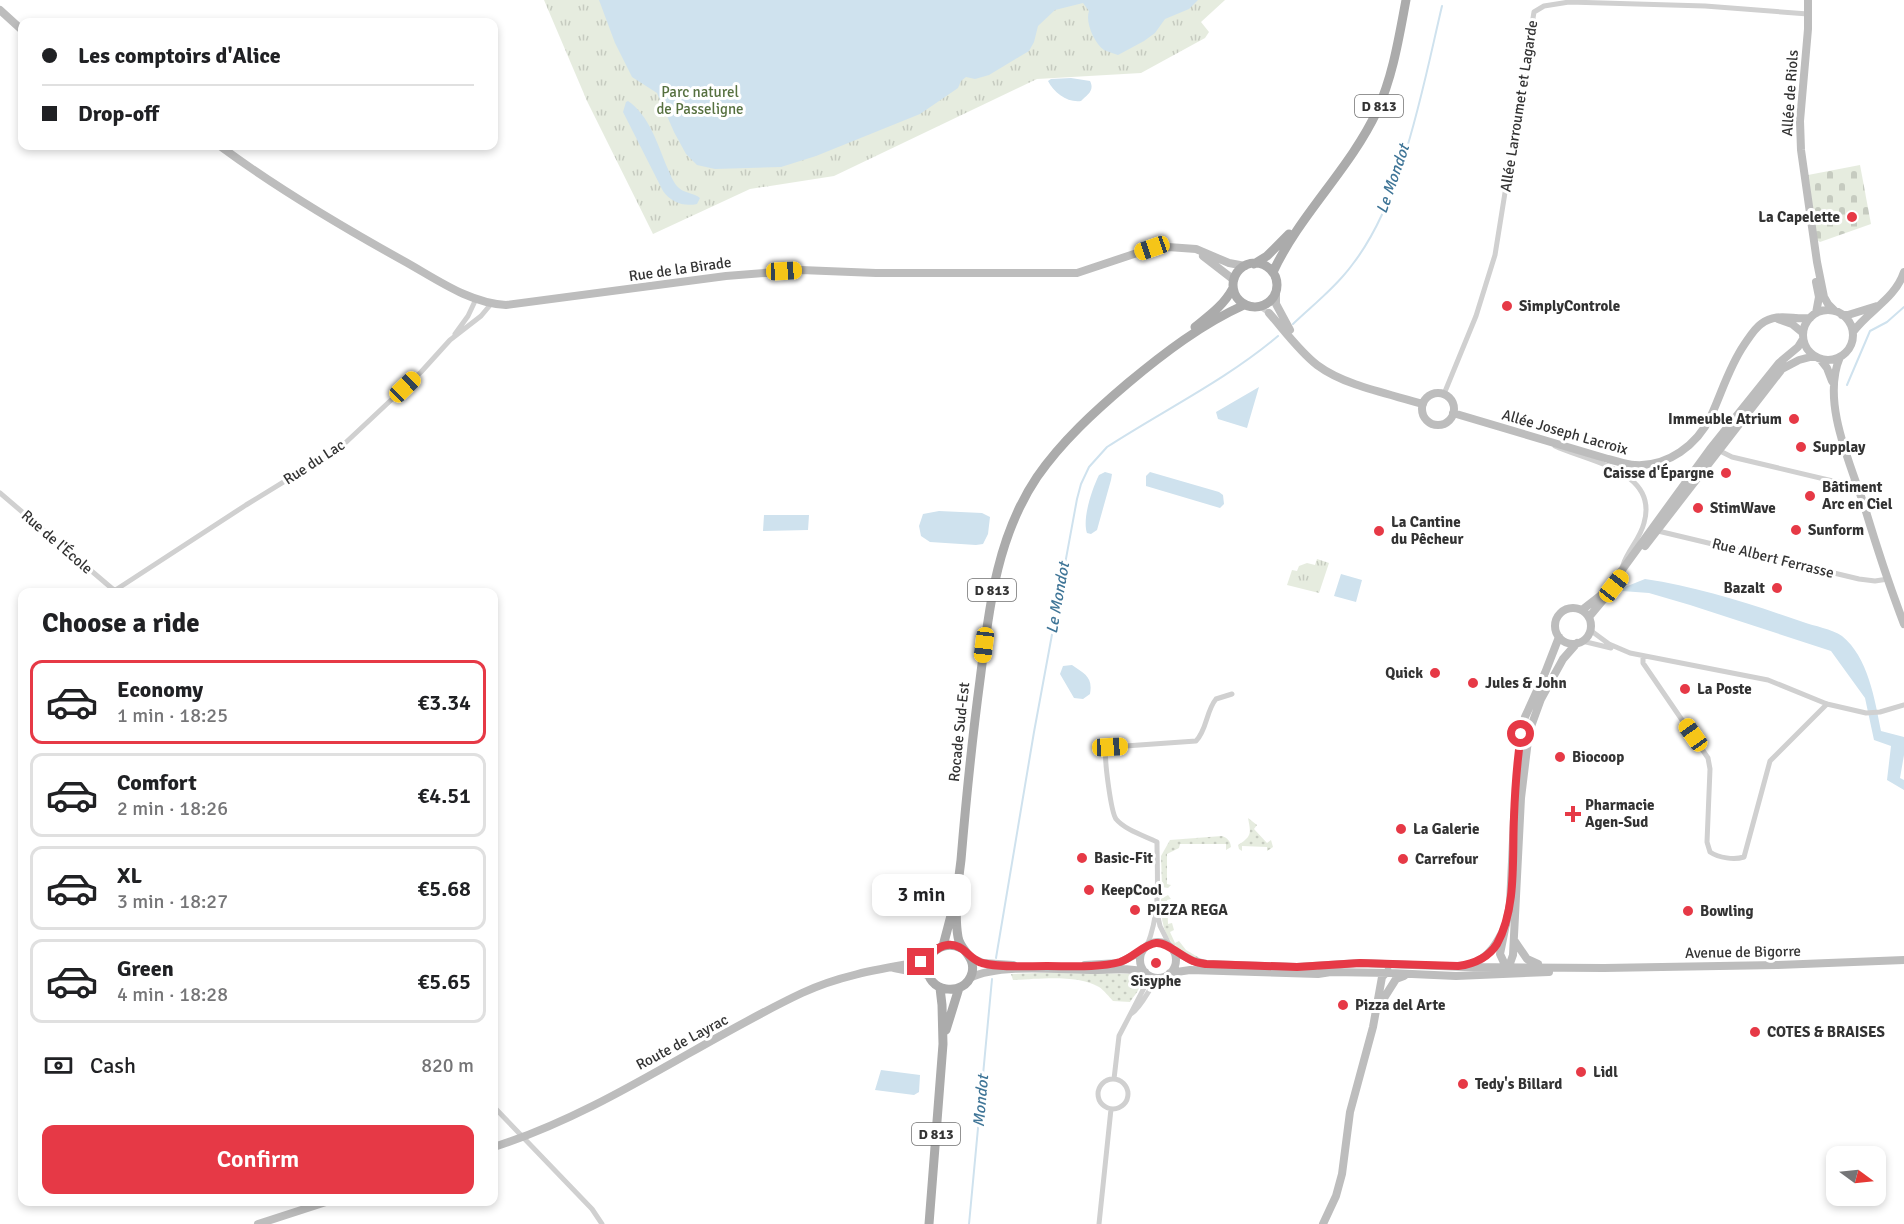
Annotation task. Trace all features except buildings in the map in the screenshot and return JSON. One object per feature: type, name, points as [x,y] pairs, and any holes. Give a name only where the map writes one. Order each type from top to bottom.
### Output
[{"type":"main road","name":"D 813","points":[[1273,273],[1287,247],[1350,157],[1377,112],[1388,81],[1406,0]]},
{"type":"main road","name":"D 813","points":[[1250,265],[1267,256],[1281,243],[1320,199]]},
{"type":"main road","points":[[1262,264],[1273,273],[1277,286],[1276,294],[1267,304],[1260,307],[1244,304],[1239,300],[1234,284],[1236,274],[1250,265],[1262,264]]},
{"type":"main road","name":"Rocade Sud-Est","points":[[1159,358],[1176,341],[1220,306],[1227,299],[1234,284]]},
{"type":"main road","name":"Rocade Sud-Est","points":[[961,948],[957,934],[958,882],[973,729],[989,603],[1001,554],[1021,505],[1037,477],[1062,445],[1093,412],[1159,358],[1202,328],[1244,304]]},
{"type":"main road","name":"Rocade Sud-Est","points":[[943,946],[958,882]]},
{"type":"main road","points":[[952,945],[961,948],[971,958],[973,968],[970,978],[959,988],[953,990],[940,988],[929,975],[928,963],[933,952],[943,946],[952,945]]},
{"type":"main road","name":"D 813","points":[[929,1224],[943,1044],[940,988]]},
{"type":"main road","name":"D 813","points":[[943,1044],[959,988]]},
{"type":"street","name":"Allée de Riols","points":[[1809,0],[1801,98],[1801,150],[1822,285],[1828,304],[1838,313]]},
{"type":"street","name":"Allée Larroumet et Lagarde","points":[[1444,394],[1476,316],[1495,255],[1534,12],[1544,6],[1569,2],[1705,6],[1808,14]]},
{"type":"street","points":[[0,10],[18,26]]},
{"type":"street","name":"Allée de Riols","points":[[1808,14],[1797,122],[1801,180],[1819,297],[1813,316]]},
{"type":"street","name":"Rue de la Birade","points":[[225,150],[262,177],[346,228],[450,288],[491,304],[506,305],[726,276],[801,270],[876,273],[1077,273],[1152,248],[1185,248],[1207,252],[1229,263],[1250,265]]},
{"type":"street","name":"Rue de la Birade","points":[[1185,248],[1209,259],[1234,284]]},
{"type":"street","points":[[1852,332],[1861,320],[1893,293],[1904,272]]},
{"type":"street","points":[[1276,294],[1276,304],[1282,318],[1308,356]]},
{"type":"street","points":[[450,340],[476,299]]},
{"type":"street","name":"Rue du Lac","points":[[122,588],[246,505],[342,447],[421,372],[450,340],[481,316],[491,304]]},
{"type":"street","points":[[1774,318],[1813,316],[1822,311],[1838,313],[1879,305]]},
{"type":"street","points":[[1260,307],[1269,313],[1308,356],[1330,373],[1343,380],[1423,404]]},
{"type":"street","points":[[1833,385],[1836,366],[1840,357],[1850,347],[1852,332],[1847,319],[1838,313]]},
{"type":"street","points":[[1582,610],[1600,596],[1622,570],[1710,449],[1779,363],[1798,346],[1813,316]]},
{"type":"street","points":[[1774,318],[1792,324],[1803,336],[1809,352],[1827,368],[1833,385],[1841,437],[1904,624]]},
{"type":"street","name":"Allée Joseph Lacroix","points":[[1453,413],[1629,465],[1649,465],[1677,455],[1692,443],[1711,416],[1731,366],[1750,336],[1759,325],[1774,318]]},
{"type":"street","points":[[1589,617],[1782,369],[1798,360],[1817,358],[1833,360],[1840,357]]},
{"type":"street","points":[[1434,393],[1444,394],[1451,400],[1453,413],[1448,421],[1434,424],[1426,418],[1422,409],[1423,404],[1434,393]]},
{"type":"street","points":[[1549,442],[1620,472],[1634,481],[1641,490],[1647,508],[1645,521],[1636,543],[1626,557],[1622,570]]},
{"type":"street","points":[[1718,450],[1732,457],[1804,475],[1837,482],[1856,482]]},
{"type":"street","name":"Rue de l'École","points":[[0,493],[111,588]]},
{"type":"street","name":"Rue Albert Ferrasse","points":[[1658,531],[1859,579],[1875,581],[1888,579]]},
{"type":"street","points":[[1508,968],[1513,955],[1523,778],[1529,732],[1541,699],[1563,659],[1580,642],[1590,630],[1589,617],[1582,610],[1570,608],[1559,614],[1555,625],[1559,637],[1567,643],[1580,642],[1768,680],[1827,704],[1866,712],[1880,712],[1904,705]]},
{"type":"street","points":[[1590,630],[1609,644],[1622,650]]},
{"type":"street","points":[[1508,968],[1500,954],[1510,904],[1521,734],[1525,717],[1559,637]]},
{"type":"street","points":[[1642,656],[1642,663],[1708,758],[1710,769],[1707,842],[1710,852],[1717,856],[1737,859],[1744,857],[1770,760],[1827,704]]},
{"type":"street","points":[[1114,1079],[1119,1036],[1146,982],[1140,963],[1154,930],[1157,912],[1157,842],[1125,826],[1114,814],[1105,759],[1106,750],[1110,747],[1196,741],[1201,735],[1216,699],[1232,694]]},
{"type":"street","points":[[1131,1014],[1150,986],[1158,978],[1170,973],[1176,960],[1160,926],[1157,912]]},
{"type":"street","points":[[1458,966],[1475,963],[1482,959],[1496,945],[1506,925]]},
{"type":"street","points":[[1514,940],[1521,953],[1532,962],[1602,964],[1614,968]]},
{"type":"street","points":[[971,958],[983,963],[1004,965],[1090,965],[1119,963],[1158,943],[1172,949]]},
{"type":"street","name":"Avenue de Bigorre","points":[[1172,949],[1193,961],[1206,964],[1297,967],[1344,963],[1387,970],[1456,976],[1508,968]]},
{"type":"street","name":"Route de Layrac","points":[[498,1146],[575,1115],[803,992],[850,975],[921,962],[930,958]]},
{"type":"street","name":"Avenue de Bigorre","points":[[1170,973],[1190,970],[1321,974],[1458,966],[1614,968],[1904,962]]},
{"type":"street","name":"Route de Layrac","points":[[886,967],[929,975]]},
{"type":"street","points":[[970,978],[989,972],[1018,970],[1132,968],[1158,978]]},
{"type":"street","points":[[1323,1224],[1336,1196],[1342,1173],[1350,1112],[1373,1027],[1383,975],[1387,970]]},
{"type":"street","points":[[1384,998],[1387,970]]},
{"type":"street","points":[[1373,1027],[1384,998],[1398,978],[1414,972]]},
{"type":"street","points":[[1321,974],[1368,976],[1381,987]]},
{"type":"street","points":[[1114,1079],[1125,1084],[1128,1096],[1121,1106],[1111,1109],[1102,1103],[1098,1094],[1105,1082],[1114,1079]]},
{"type":"street","points":[[1099,1224],[1111,1109]]},
{"type":"street","points":[[498,1111],[592,1209],[602,1224]]},
{"type":"street","points":[[258,1224],[314,1206]]},
{"type":"green space","name":"Parc naturel de Passeligne","points":[[544,0],[1225,0],[1201,22],[1209,32],[1205,38],[1141,73],[1037,79],[834,176],[750,189],[653,234],[587,101]]},
{"type":"green space","points":[[1860,165],[1871,224],[1820,242],[1817,240],[1808,175]]},
{"type":"green space","points":[[1317,559],[1329,563],[1319,593],[1287,585],[1292,570],[1297,571],[1299,566],[1307,563],[1315,565]]},
{"type":"green space","points":[[1248,818],[1257,825],[1254,829],[1267,843],[1271,840],[1273,847],[1267,851],[1267,847],[1242,846],[1242,851],[1239,849],[1238,845],[1249,834]]},
{"type":"green space","points":[[1222,836],[1231,845],[1226,850],[1226,844],[1180,844],[1179,848],[1167,854],[1167,884],[1171,885],[1168,888],[1162,887],[1161,856],[1170,840]]},
{"type":"green space","points":[[1168,895],[1171,899],[1167,900],[1168,924],[1172,923],[1174,930],[1170,932],[1175,943],[1179,941],[1186,950],[1203,961],[1182,951],[1169,939],[1161,912],[1161,899]]},
{"type":"green space","points":[[1067,972],[1137,974],[1141,981],[1130,1002],[1113,1001],[1101,988],[1080,980],[1057,978],[1013,980],[1011,974]]},
{"type":"water","name":"Parc naturel de Passeligne","points":[[599,0],[1198,0],[1189,9],[1165,19],[1155,33],[1144,41],[1118,55],[1104,50],[1097,42],[1089,26],[1089,11],[1083,3],[1055,10],[1038,26],[1029,51],[989,75],[975,79],[966,77],[958,88],[920,114],[816,156],[781,167],[715,169],[697,165],[686,154],[657,93],[632,77],[615,43]]},
{"type":"water","points":[[1071,78],[1090,81],[1091,90],[1081,101],[1062,96],[1048,81]]},
{"type":"water","points":[[628,101],[647,122],[675,183],[681,190],[700,198],[697,204],[678,203],[663,191],[623,112]]},
{"type":"water","points":[[1259,387],[1247,428],[1218,419],[1216,412]]},
{"type":"water","points":[[1105,472],[1112,474],[1097,530],[1091,534],[1087,533],[1086,520],[1091,496],[1099,475]]},
{"type":"water","points":[[1150,472],[1219,492],[1223,495],[1224,504],[1220,508],[1146,486],[1146,476]]},
{"type":"water","points":[[939,511],[982,513],[990,517],[988,534],[983,544],[930,542],[921,536],[919,526],[923,514]]},
{"type":"water","points":[[764,515],[809,515],[808,530],[763,531]]},
{"type":"water","points":[[1341,574],[1362,580],[1356,602],[1334,596]]},
{"type":"water","points":[[1645,579],[1725,597],[1842,636],[1851,645],[1864,667],[1873,693],[1881,731],[1904,737],[1900,778],[1904,780],[1904,790],[1887,780],[1891,746],[1874,740],[1865,698],[1831,651],[1649,593],[1622,591],[1625,587]]},
{"type":"water","points":[[1072,665],[1089,680],[1090,694],[1083,699],[1074,698],[1060,674],[1063,666]]},
{"type":"water","points":[[881,1070],[920,1075],[919,1092],[914,1095],[875,1090]]},
{"type":"waterway","name":"Le Mondot","points":[[1293,324],[1346,273],[1370,238],[1385,208],[1398,176],[1419,106],[1442,6]]},
{"type":"waterway","points":[[1847,385],[1870,331],[1887,322],[1904,307]]},
{"type":"waterway","name":"Le Mondot","points":[[996,958],[1034,732],[1081,484],[1089,467],[1107,447],[1216,381],[1278,336]]},
{"type":"waterway","name":"Mondot","points":[[969,1224],[992,979]]},
{"type":"place","name":"La Capelette","points":[[1852,217]]},
{"type":"place","name":"SimplyControle","points":[[1507,306]]},
{"type":"place","name":"Immeuble Atrium","points":[[1794,419]]},
{"type":"place","name":"Supplay","points":[[1801,447]]},
{"type":"place","name":"Caisse d'Épargne","points":[[1726,473]]},
{"type":"place","name":"Bâtiment Arc en Ciel","points":[[1810,496]]},
{"type":"place","name":"StimWave","points":[[1698,508]]},
{"type":"place","name":"Sunform","points":[[1796,530]]},
{"type":"place","name":"La Cantine du Pêcheur","points":[[1379,531]]},
{"type":"place","name":"Bazalt","points":[[1777,588]]},
{"type":"place","name":"Quick","points":[[1435,673]]},
{"type":"place","name":"Jules & John","points":[[1473,683]]},
{"type":"place","name":"La Poste","points":[[1685,689]]},
{"type":"place","name":"Biocoop","points":[[1560,757]]},
{"type":"place","name":"Pharmacie Agen-Sud","points":[[1573,814]]},
{"type":"place","name":"La Galerie","points":[[1401,829]]},
{"type":"place","name":"Basic-Fit","points":[[1082,858]]},
{"type":"place","name":"Carrefour","points":[[1403,859]]},
{"type":"place","name":"KeepCool","points":[[1089,890]]},
{"type":"place","name":"PIZZA REGA","points":[[1135,910]]},
{"type":"place","name":"Bowling","points":[[1688,911]]},
{"type":"place","name":"Sisyphe","points":[[1156,963]]},
{"type":"place","name":"Pizza del Arte","points":[[1343,1005]]},
{"type":"place","name":"COTES & BRAISES","points":[[1755,1032]]},
{"type":"place","name":"Lidl","points":[[1581,1072]]},
{"type":"place","name":"Tedy's Billard","points":[[1463,1084]]},
{"type":"route","points":[[921,962],[930,958],[938,948],[952,945],[983,963],[1045,966],[1112,964],[1128,960],[1147,946],[1162,943],[1193,961],[1206,964],[1311,967],[1344,963],[1458,966],[1475,963],[1496,945],[1506,925],[1521,734]]}]
